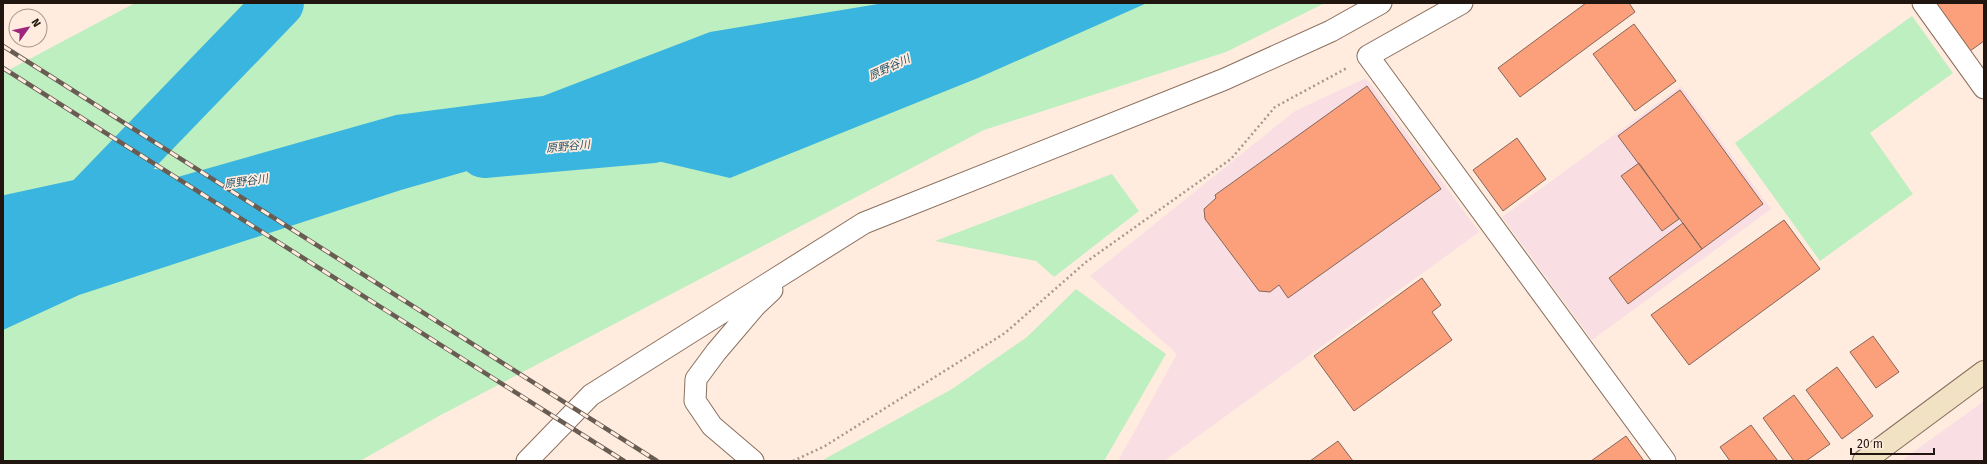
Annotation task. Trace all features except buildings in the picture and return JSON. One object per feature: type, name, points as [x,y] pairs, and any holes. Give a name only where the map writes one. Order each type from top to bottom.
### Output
[{"type":"street","points":[[527,461],[592,395],[864,224],[1225,79],[1331,31],[1381,3]]},
{"type":"street","points":[[1462,3],[1368,56],[1665,461]]},
{"type":"street","points":[[1923,3],[1984,88]]},
{"type":"street","points":[[753,461],[712,426],[695,401],[696,379],[716,352],[756,305],[802,262]]},
{"type":"street","points":[[1864,461],[1984,372]]},
{"type":"path","points":[[793,461],[825,446],[1005,334],[1086,262],[1231,159],[1275,107],[1368,56]]},
{"type":"shaded area","points":[[1366,78],[1479,232],[1164,461],[1118,461],[1177,354],[1090,276],[1295,111]]},
{"type":"shaded area","points":[[1681,86],[1771,209],[1592,340],[1502,217]]},
{"type":"shaded area","points":[[1984,401],[1984,461],[1901,461]]},
{"type":"green space","points":[[135,3],[1325,3],[1226,52],[984,130],[439,416],[360,461],[3,461],[3,73]]},
{"type":"green space","points":[[1912,16],[1953,73],[1870,133],[1913,194],[1820,261],[1735,143]]},
{"type":"green space","points":[[1112,174],[1139,211],[1054,277],[1036,261],[935,241]]},
{"type":"green space","points":[[1076,289],[1166,354],[1104,461],[821,461],[952,389],[1027,337]]},
{"type":"water","points":[[884,3],[1147,3],[978,78],[730,178],[572,141],[401,190],[79,295],[3,330],[3,230],[86,203],[396,115],[543,96],[710,32]]},
{"type":"waterway","name":"原野谷川","points":[[86,203],[279,3]]},
{"type":"waterway","name":"原野谷川","points":[[484,153],[653,138]]},
{"type":"waterway","name":"原野谷川","points":[[3,221],[86,203],[155,194]]},
{"type":"railway","points":[[3,46],[657,461]]},
{"type":"railway","points":[[3,68],[624,461]]}]
